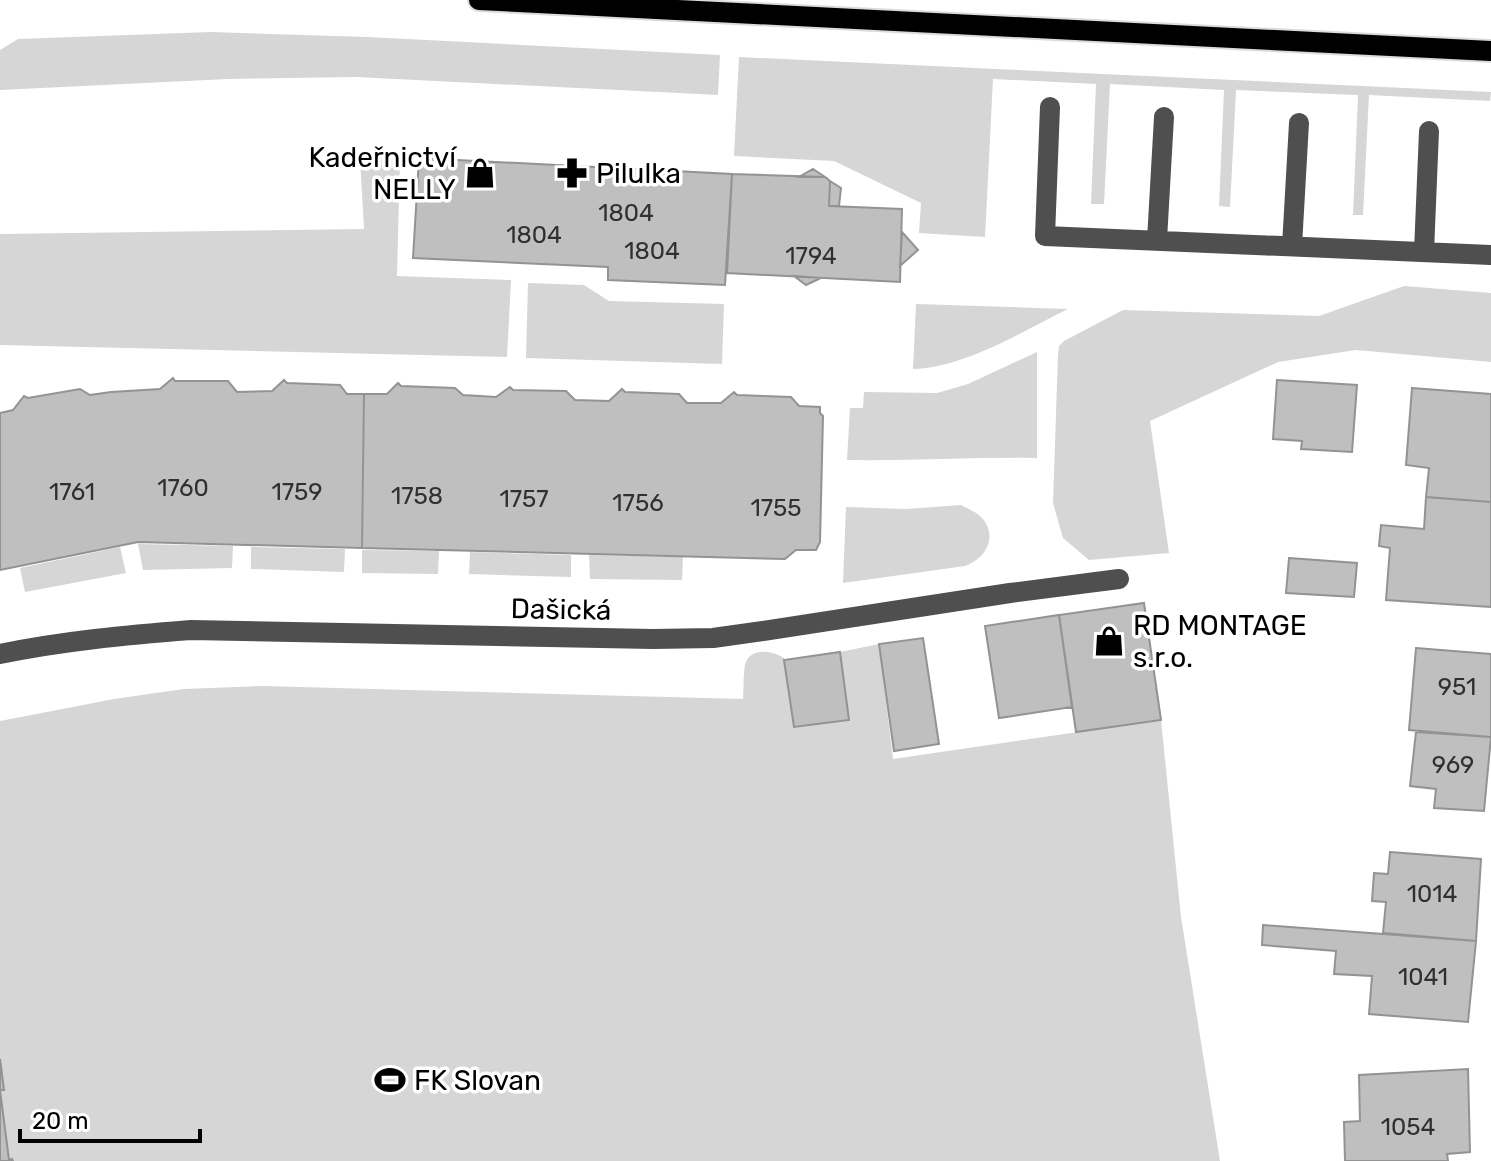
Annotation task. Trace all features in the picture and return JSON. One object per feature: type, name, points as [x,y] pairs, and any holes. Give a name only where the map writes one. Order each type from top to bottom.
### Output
[{"type":"main road","points":[[479,0],[775,8],[1491,51]]},
{"type":"street","points":[[1050,107],[1045,236],[1491,255]]},
{"type":"street","points":[[1157,240],[1164,117]]},
{"type":"street","points":[[1292,246],[1299,123]]},
{"type":"street","points":[[1424,252],[1429,131]]},
{"type":"street","name":"Dašická","points":[[0,654],[118,635],[191,630],[713,638],[1119,579]]},
{"type":"shaded area","points":[[211,32],[720,55],[718,95],[356,77],[228,79],[0,90],[0,50],[18,39]]},
{"type":"shaded area","points":[[739,57],[1491,92],[1490,101],[1369,95],[1363,215],[1353,215],[1358,95],[1236,90],[1230,207],[1219,206],[1224,90],[1110,84],[1104,204],[1091,204],[1096,84],[993,79],[985,237],[919,233],[921,203],[834,161],[734,156]]},
{"type":"shaded area","points":[[360,158],[400,159],[397,276],[511,280],[507,357],[0,345],[0,234],[364,229]]},
{"type":"shaded area","points":[[528,283],[584,285],[609,301],[724,304],[722,364],[526,358]]},
{"type":"shaded area","points":[[1404,286],[1491,293],[1491,362],[1356,350],[1278,362],[1150,421],[1169,553],[1089,560],[1063,538],[1053,503],[1058,355],[1059,346],[1064,341],[1123,310],[1319,316]]},
{"type":"shaded area","points":[[916,304],[1068,309],[973,355],[933,367],[913,369]]},
{"type":"shaded area","points":[[1037,352],[1037,458],[847,460],[850,408],[863,408],[864,392],[937,393],[968,384]]},
{"type":"shaded area","points":[[961,505],[981,517],[989,533],[987,547],[972,563],[843,583],[846,507],[906,509]]},
{"type":"shaded area","points":[[138,544],[233,546],[232,568],[143,570]]},
{"type":"shaded area","points":[[120,547],[126,573],[25,592],[20,568]]},
{"type":"shaded area","points":[[251,547],[345,549],[344,572],[251,569]]},
{"type":"shaded area","points":[[362,550],[439,551],[438,574],[362,573]]},
{"type":"shaded area","points":[[470,552],[571,555],[571,577],[469,574]]},
{"type":"shaded area","points":[[589,555],[683,557],[682,580],[590,579]]},
{"type":"shaded area","points":[[879,644],[893,759],[1161,720],[1181,917],[1220,1161],[0,1161],[0,721],[184,689],[263,686],[743,699],[747,659],[762,652],[784,658],[795,727],[849,720],[840,652]]},
{"type":"building","points":[[419,158],[732,174],[725,285],[608,280],[608,267],[413,258]]},
{"type":"building","points":[[813,169],[825,177],[799,177]]},
{"type":"building","points":[[732,174],[825,177],[830,181],[829,206],[902,209],[900,282],[727,273]]},
{"type":"building","points":[[830,181],[841,188],[839,206],[829,206]]},
{"type":"building","points":[[902,232],[918,250],[900,266]]},
{"type":"building","points":[[794,276],[821,278],[806,285]]},
{"type":"building","points":[[173,378],[175,381],[228,381],[237,392],[272,391],[284,380],[287,383],[340,385],[347,394],[364,394],[362,548],[138,542],[0,570],[0,413],[13,410],[24,396],[28,398],[80,389],[90,395],[160,389]]},
{"type":"building","points":[[1277,380],[1357,385],[1352,452],[1301,449],[1302,441],[1273,439]]},
{"type":"building","points":[[398,383],[401,386],[455,388],[463,395],[496,397],[510,387],[513,390],[566,391],[575,400],[609,401],[622,389],[625,392],[679,394],[687,403],[721,403],[734,392],[737,395],[791,397],[799,406],[820,407],[823,416],[820,542],[816,550],[796,550],[785,559],[362,548],[364,394],[387,394]]},
{"type":"building","points":[[1412,388],[1491,394],[1491,502],[1426,497],[1429,468],[1406,465]]},
{"type":"building","points":[[1426,497],[1491,502],[1491,607],[1386,600],[1390,548],[1379,546],[1381,525],[1424,529]]},
{"type":"building","points":[[1289,558],[1357,563],[1354,597],[1286,593]]},
{"type":"building","points":[[1144,603],[1161,720],[1076,732],[1059,615]]},
{"type":"building","points":[[1059,615],[1072,707],[999,718],[985,626]]},
{"type":"building","points":[[923,638],[939,744],[894,751],[879,644]]},
{"type":"building","points":[[1416,648],[1491,654],[1491,737],[1409,730]]},
{"type":"building","points":[[840,652],[849,720],[794,727],[784,660]]},
{"type":"building","points":[[1416,732],[1491,737],[1484,811],[1434,808],[1436,789],[1410,786]]},
{"type":"building","points":[[1390,852],[1481,859],[1476,941],[1383,933],[1386,902],[1372,901],[1374,873],[1388,874]]},
{"type":"building","points":[[1263,925],[1476,941],[1468,1022],[1369,1014],[1372,976],[1334,974],[1336,951],[1262,945]]},
{"type":"building","points":[[0,1059],[4,1090],[0,1090]]},
{"type":"building","points":[[1468,1069],[1470,1152],[1447,1154],[1448,1161],[1345,1161],[1344,1122],[1360,1121],[1359,1075]]},
{"type":"building","points":[[0,1090],[9,1160],[13,1161],[0,1161]]},
{"type":"place","name":"Kadeřnictví NELLY","points":[[480,173]]},
{"type":"place","name":"Pilulka","points":[[572,173]]},
{"type":"place","name":"RD MONTAGE s.r.o.","points":[[1109,641]]},
{"type":"place","name":"FK Slovan","points":[[390,1080]]}]
